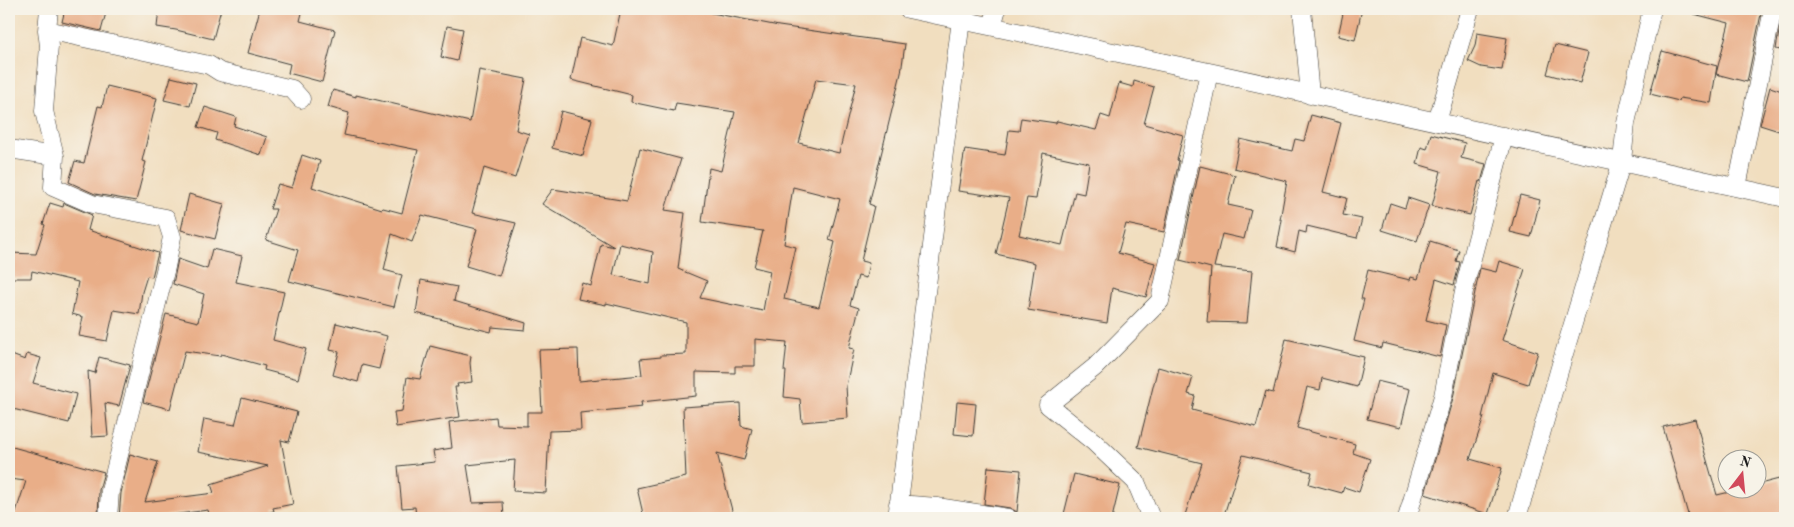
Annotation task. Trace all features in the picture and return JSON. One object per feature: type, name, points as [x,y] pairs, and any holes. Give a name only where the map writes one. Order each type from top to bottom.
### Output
[{"type":"street","points":[[49,9],[47,30],[49,46],[44,111],[55,156],[53,187],[92,204],[166,218],[172,237],[158,303],[110,491],[108,518]]},
{"type":"street","points":[[908,9],[1210,72],[1785,198]]},
{"type":"street","points":[[992,26],[997,9]]},
{"type":"street","points":[[1302,9],[1310,95]]},
{"type":"street","points":[[1437,122],[1470,9]]},
{"type":"street","points":[[1518,518],[1563,357],[1622,161],[1626,123],[1652,9]]},
{"type":"street","points":[[1737,187],[1773,9]]},
{"type":"street","points":[[961,20],[897,511],[937,507],[1008,518]]},
{"type":"street","points":[[47,30],[209,66],[220,72],[292,89],[301,99]]},
{"type":"street","points":[[1151,518],[1136,482],[1094,442],[1048,405],[1095,367],[1160,301],[1210,72]]},
{"type":"street","points":[[1407,518],[1443,396],[1466,281],[1504,136]]},
{"type":"street","points":[[9,149],[55,156]]},
{"type":"building","points":[[65,9],[107,9],[101,31],[62,22]]},
{"type":"building","points":[[159,9],[221,9],[213,39],[157,27]]},
{"type":"building","points":[[260,9],[276,12],[277,9],[303,9],[300,21],[335,30],[322,82],[288,73],[290,64],[248,53]]},
{"type":"building","points":[[621,9],[691,9],[779,26],[905,44],[901,73],[869,204],[874,206],[861,261],[869,263],[866,278],[858,276],[850,305],[859,308],[849,348],[854,349],[846,386],[848,418],[802,422],[800,399],[784,397],[787,342],[755,339],[755,366],[735,366],[735,373],[696,372],[696,396],[641,402],[642,407],[580,413],[581,430],[549,431],[546,493],[513,491],[515,460],[467,465],[473,503],[503,502],[504,518],[416,518],[415,507],[402,508],[398,466],[435,462],[433,451],[452,448],[449,422],[496,417],[497,425],[527,426],[527,412],[542,412],[539,350],[578,349],[579,381],[642,375],[640,359],[661,357],[661,355],[686,354],[686,322],[606,303],[606,305],[578,299],[582,283],[591,286],[601,244],[614,247],[542,204],[553,189],[627,201],[640,148],[681,159],[665,210],[685,213],[678,269],[707,281],[700,298],[763,311],[770,271],[754,267],[763,231],[702,222],[709,168],[721,171],[735,112],[676,103],[674,111],[631,102],[632,95],[571,80],[580,38],[613,46]],"holes":[[[816,79],[856,84],[839,153],[799,143]],[[793,187],[840,199],[829,240],[835,242],[819,307],[784,299],[796,247],[784,244]],[[620,244],[653,252],[650,284],[613,275]]]},
{"type":"building","points":[[1344,9],[1362,9],[1355,40],[1338,36]]},
{"type":"building","points":[[1695,9],[1762,9],[1747,82],[1716,74],[1729,23],[1694,14]]},
{"type":"building","points":[[1783,9],[1785,9],[1785,51],[1776,49]]},
{"type":"building","points":[[447,26],[463,29],[457,61],[441,57]]},
{"type":"building","points":[[1477,33],[1507,38],[1502,70],[1481,67],[1468,61],[1475,46]]},
{"type":"building","points":[[1555,45],[1588,53],[1580,83],[1547,74]]},
{"type":"building","points":[[1662,51],[1717,66],[1711,103],[1680,98],[1679,101],[1650,94]]},
{"type":"building","points":[[479,70],[526,79],[516,130],[529,134],[515,178],[484,168],[472,213],[516,223],[499,276],[466,266],[477,229],[422,215],[412,242],[392,234],[384,270],[402,275],[394,307],[289,281],[298,250],[266,240],[276,209],[270,209],[278,184],[292,188],[302,155],[320,161],[312,187],[382,209],[402,213],[418,150],[344,135],[349,113],[328,107],[333,90],[356,97],[356,95],[470,122]]},
{"type":"building","points":[[171,77],[196,83],[190,106],[164,100]]},
{"type":"building","points":[[1134,81],[1154,87],[1144,124],[1183,135],[1164,232],[1126,224],[1118,253],[1155,263],[1146,297],[1112,288],[1107,323],[1028,310],[1035,263],[996,254],[1009,198],[958,191],[965,149],[1005,155],[1009,130],[1019,131],[1021,118],[1056,123],[1057,121],[1096,130],[1101,115],[1110,118],[1119,83],[1133,87]],"holes":[[[1043,153],[1089,163],[1084,194],[1075,192],[1062,245],[1019,235],[1027,198],[1036,199]]]},
{"type":"building","points":[[107,86],[157,98],[142,161],[146,162],[136,201],[95,194],[69,182],[75,161],[84,163],[98,106],[102,107]]},
{"type":"building","points":[[1770,87],[1785,92],[1785,123],[1782,132],[1760,125]]},
{"type":"building","points":[[205,107],[236,117],[234,126],[267,137],[261,155],[215,140],[217,133],[198,127]]},
{"type":"building","points":[[561,111],[592,119],[583,156],[552,148]]},
{"type":"building","points":[[1311,115],[1341,123],[1323,192],[1347,198],[1343,215],[1362,219],[1357,238],[1307,226],[1306,233],[1299,231],[1295,252],[1277,247],[1287,181],[1234,168],[1240,139],[1292,151],[1295,139],[1304,141]]},
{"type":"building","points":[[1431,134],[1465,143],[1461,158],[1486,164],[1481,182],[1479,181],[1470,215],[1432,206],[1441,171],[1417,164],[1421,147],[1427,149]]},
{"type":"building","points":[[1200,166],[1235,175],[1228,205],[1251,210],[1244,239],[1222,234],[1214,267],[1252,271],[1247,323],[1207,322],[1211,268],[1180,260]]},
{"type":"building","points":[[189,194],[224,204],[215,239],[181,230]]},
{"type":"building","points":[[1520,195],[1540,200],[1531,237],[1510,232]]},
{"type":"building","points":[[1408,198],[1429,205],[1417,241],[1382,230],[1390,203],[1405,208]]},
{"type":"building","points":[[50,203],[63,207],[64,203],[92,215],[88,230],[158,253],[152,277],[147,276],[142,292],[139,314],[114,310],[107,341],[79,336],[83,317],[72,314],[78,282],[32,271],[31,278],[9,278],[9,253],[36,254]]},
{"type":"building","points":[[1430,241],[1459,250],[1456,261],[1460,262],[1454,285],[1436,279],[1426,320],[1446,325],[1440,357],[1383,343],[1382,348],[1354,341],[1364,299],[1361,299],[1368,270],[1410,280],[1411,277],[1418,279]]},
{"type":"building","points":[[212,249],[242,256],[236,282],[284,292],[273,340],[306,349],[298,379],[264,370],[265,366],[221,354],[220,356],[185,351],[170,409],[143,402],[166,314],[198,322],[204,294],[173,284],[178,259],[207,269]]},
{"type":"building","points":[[1499,261],[1525,269],[1502,340],[1538,352],[1528,384],[1493,373],[1482,417],[1484,417],[1470,459],[1502,468],[1488,514],[1425,494],[1453,398],[1480,268],[1496,272]]},
{"type":"building","points":[[421,280],[457,287],[454,301],[526,323],[525,330],[492,327],[491,332],[416,313]]},
{"type":"building","points":[[336,323],[387,336],[379,369],[362,365],[358,382],[333,375],[339,352],[330,350]]},
{"type":"building","points":[[1286,339],[1364,357],[1357,387],[1322,378],[1320,390],[1307,387],[1297,428],[1355,444],[1353,453],[1370,459],[1359,492],[1344,487],[1342,493],[1309,484],[1312,472],[1243,455],[1223,518],[1184,518],[1202,463],[1138,447],[1158,367],[1193,377],[1188,394],[1195,396],[1192,410],[1256,427],[1266,391],[1273,393]]},
{"type":"building","points":[[430,346],[471,356],[472,382],[457,384],[458,387],[455,387],[460,417],[396,427],[394,412],[402,411],[407,377],[420,379]]},
{"type":"building","points":[[9,354],[25,360],[27,354],[41,358],[33,383],[76,394],[69,423],[9,408]]},
{"type":"building","points":[[99,357],[130,365],[119,406],[105,403],[108,436],[92,437],[88,371],[95,373]]},
{"type":"building","points":[[1377,381],[1410,389],[1401,427],[1367,419]]},
{"type":"building","points":[[242,398],[297,412],[289,442],[281,440],[293,504],[273,508],[274,511],[251,518],[210,518],[208,510],[157,518],[119,518],[121,493],[130,454],[158,462],[145,502],[214,493],[211,484],[268,466],[198,452],[204,419],[235,425]]},
{"type":"building","points":[[957,402],[976,404],[973,436],[954,434]]},
{"type":"building","points":[[740,403],[741,426],[752,429],[744,460],[717,453],[734,518],[644,518],[637,488],[686,477],[683,407]]},
{"type":"building","points":[[1695,419],[1716,492],[1716,500],[1766,500],[1766,482],[1779,479],[1785,502],[1785,518],[1689,518],[1663,427]]},
{"type":"building","points":[[9,446],[104,472],[99,490],[98,518],[14,518],[26,481],[9,479]]},
{"type":"building","points":[[988,467],[1021,470],[1017,512],[1010,508],[984,504]]},
{"type":"building","points":[[1074,474],[1120,485],[1112,518],[1063,518]]}]
